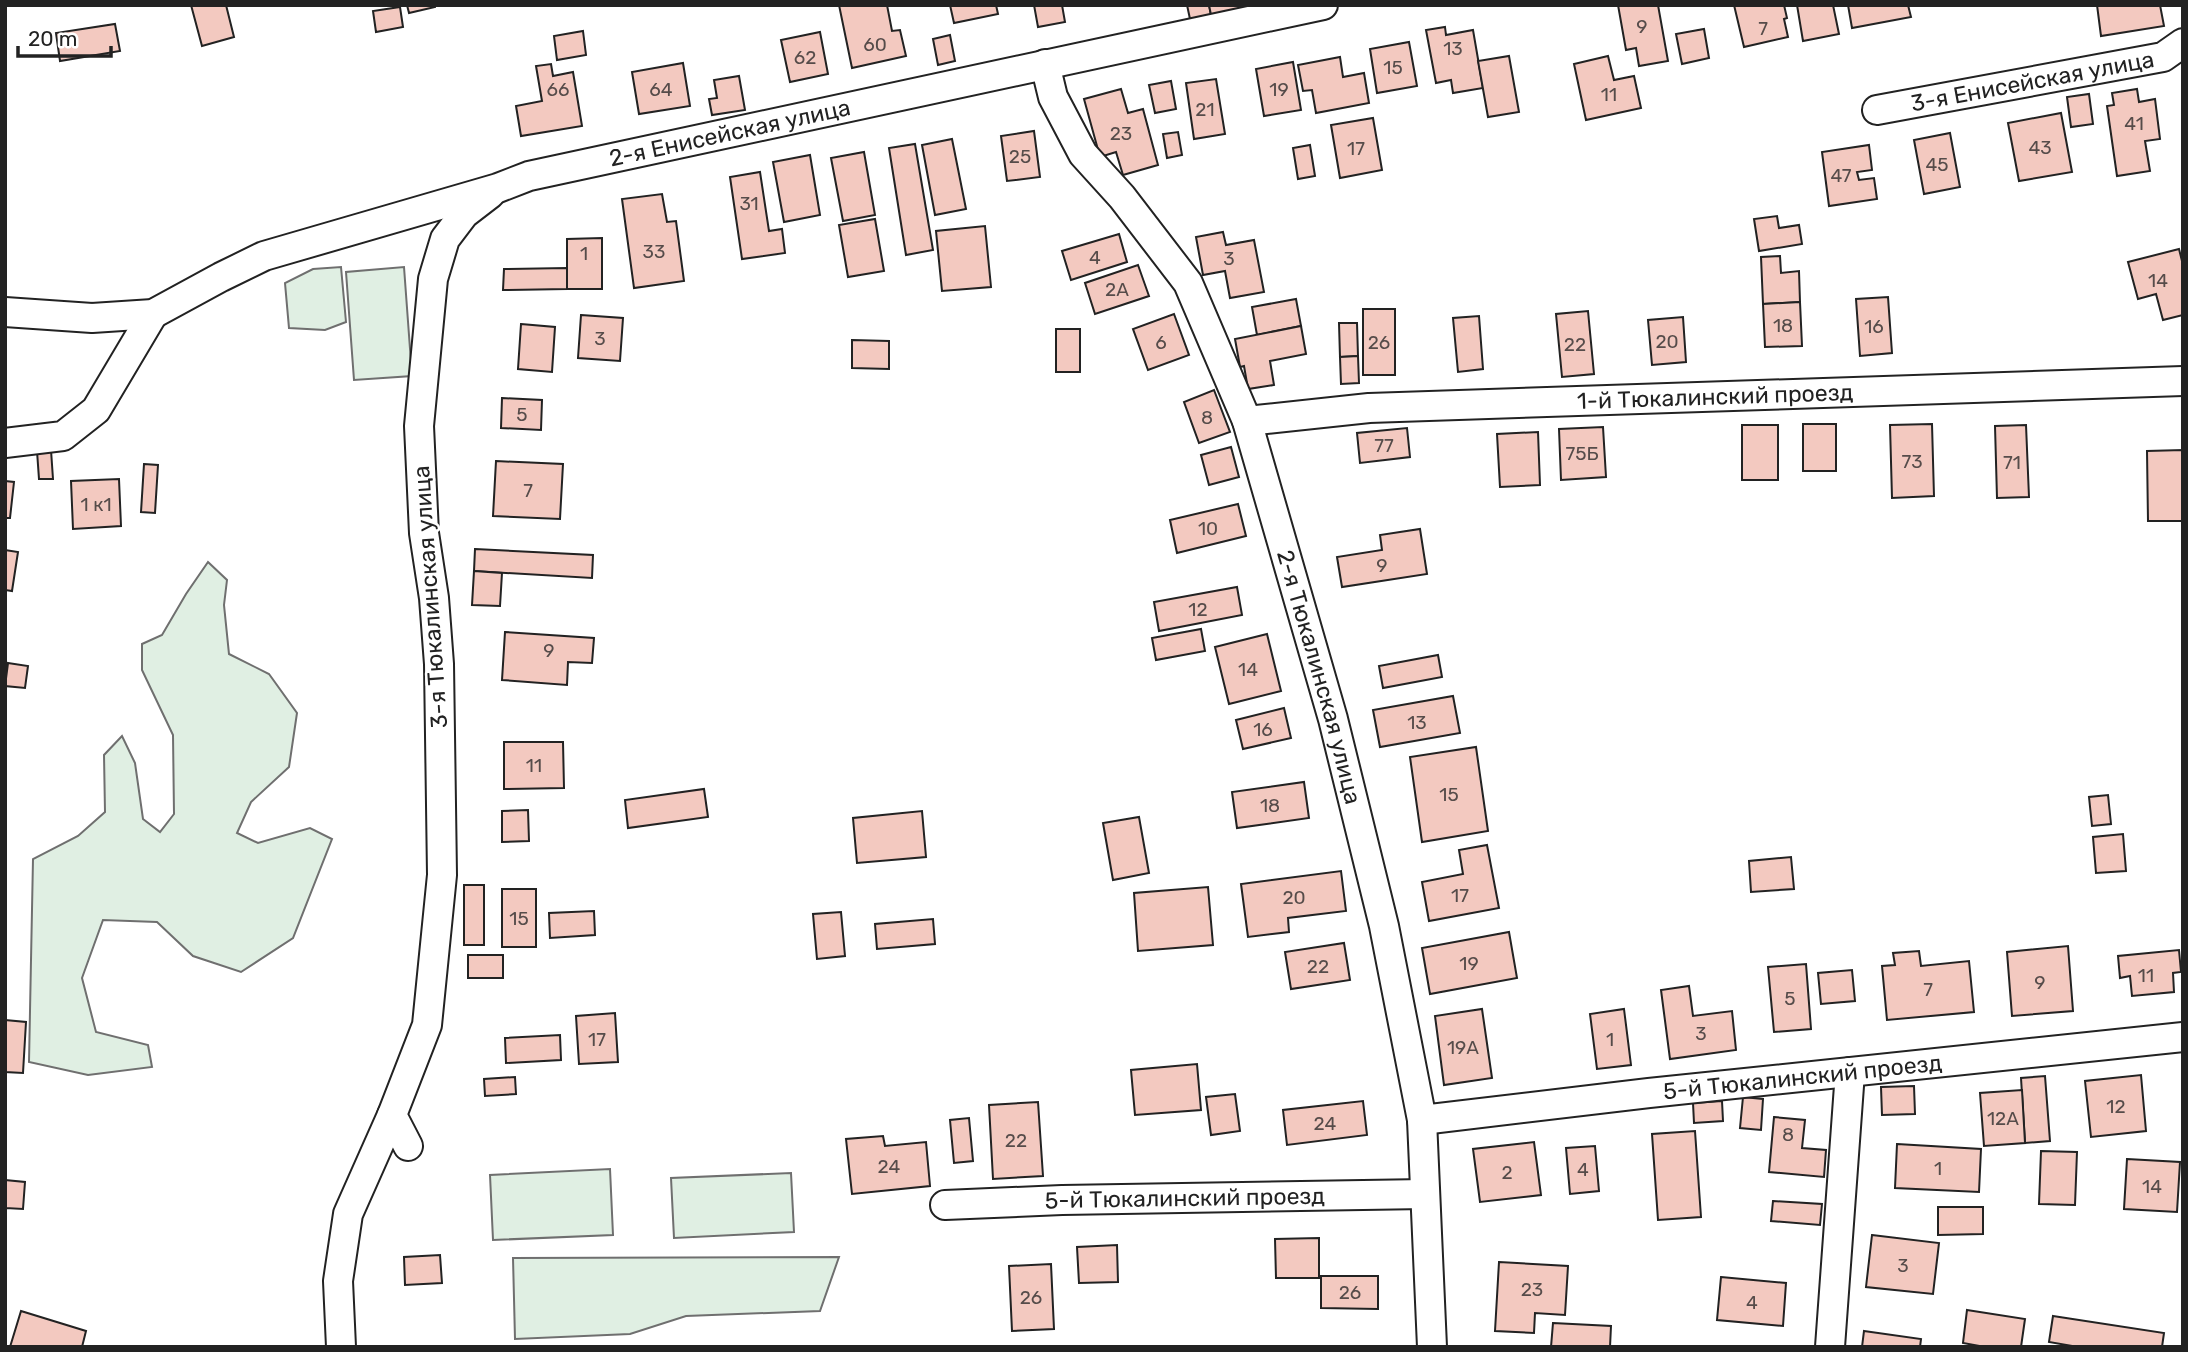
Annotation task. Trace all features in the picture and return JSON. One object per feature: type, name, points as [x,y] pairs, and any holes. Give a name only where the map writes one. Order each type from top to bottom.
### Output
[{"type":"street","name":"2-я Енисейская улица","points":[[5,312],[92,318],[153,314],[264,256],[498,188],[529,176],[1322,5]]},
{"type":"street","name":"3-я Енисейская улица","points":[[1877,110],[2163,57],[2183,43]]},
{"type":"street","name":"2-я Тюкалинская улица","points":[[1045,64],[1054,97],[1083,154],[1122,197],[1188,283],[1247,421],[1339,745],[1384,926],[1422,1120],[1432,1347]]},
{"type":"street","name":"3-я Тюкалинская улица","points":[[341,1347],[338,1281],[348,1214],[427,1025],[442,875],[439,664],[434,598],[424,533],[419,426],[433,279],[445,239],[464,214],[498,188]]},
{"type":"street","points":[[5,443],[63,436],[96,410],[153,314]]},
{"type":"street","name":"1-й Тюкалинский проезд","points":[[1247,421],[1369,408],[2183,381]]},
{"type":"street","name":"5-й Тюкалинский проезд","points":[[1422,1120],[2183,1037]]},
{"type":"street","points":[[1830,1347],[1850,1072]]},
{"type":"street","points":[[391,1115],[408,1146]]},
{"type":"street","name":"5-й Тюкалинский проезд","points":[[945,1205],[1424,1194]]},
{"type":"green space","points":[[341,267],[346,322],[325,330],[289,328],[285,283],[313,269]]},
{"type":"green space","points":[[404,267],[412,376],[354,380],[346,272]]},
{"type":"green space","points":[[208,562],[227,580],[224,605],[229,654],[269,674],[297,713],[289,767],[251,802],[237,833],[258,843],[310,828],[332,839],[293,938],[241,972],[193,956],[157,922],[103,920],[82,978],[96,1032],[148,1045],[152,1067],[88,1075],[29,1062],[33,859],[78,836],[105,812],[104,755],[122,736],[135,763],[143,819],[160,832],[174,814],[173,735],[142,670],[142,644],[162,635]]},
{"type":"green space","points":[[610,1169],[613,1235],[493,1240],[490,1175]]},
{"type":"green space","points":[[791,1173],[794,1232],[674,1238],[671,1178]]},
{"type":"green space","points":[[839,1257],[820,1311],[686,1316],[630,1334],[515,1339],[513,1258]]},
{"type":"building","points":[[191,5],[226,5],[234,37],[202,46]]},
{"type":"building","points":[[407,5],[435,5],[435,7],[409,13]]},
{"type":"building","points":[[839,5],[887,5],[892,31],[900,30],[906,56],[852,68]]},
{"type":"building","points":[[950,5],[996,5],[998,14],[954,23]]},
{"type":"building","points":[[1034,5],[1062,5],[1065,22],[1038,27]]},
{"type":"building","points":[[1187,5],[1209,5],[1211,15],[1190,19]]},
{"type":"building","points":[[1209,5],[1239,5],[1240,10],[1211,15]]},
{"type":"building","points":[[1618,5],[1658,5],[1668,61],[1639,66],[1636,48],[1626,50]]},
{"type":"building","points":[[1734,5],[1784,5],[1788,37],[1744,47]]},
{"type":"building","points":[[1797,5],[1833,5],[1839,34],[1803,41]]},
{"type":"building","points":[[1848,5],[1908,5],[1911,17],[1852,28]]},
{"type":"building","points":[[2097,5],[2160,5],[2164,26],[2101,36]]},
{"type":"building","points":[[400,7],[403,27],[376,32],[373,11]]},
{"type":"building","points":[[115,24],[120,51],[60,61],[56,33]]},
{"type":"building","points":[[1445,27],[1446,35],[1473,30],[1483,88],[1453,93],[1451,80],[1436,83],[1426,30]]},
{"type":"building","points":[[1704,29],[1709,58],[1682,64],[1676,34]]},
{"type":"building","points":[[583,31],[586,55],[557,60],[554,36]]},
{"type":"building","points":[[820,32],[828,74],[790,82],[781,40]]},
{"type":"building","points":[[950,35],[955,61],[938,65],[933,39]]},
{"type":"building","points":[[1409,42],[1417,86],[1377,93],[1370,49]]},
{"type":"building","points":[[1509,56],[1519,112],[1488,117],[1478,61]]},
{"type":"building","points":[[1608,56],[1614,80],[1634,76],[1641,108],[1586,120],[1574,64]]},
{"type":"building","points":[[1340,57],[1343,77],[1364,73],[1369,103],[1316,113],[1312,90],[1303,91],[1298,65]]},
{"type":"building","points":[[1293,62],[1301,110],[1264,116],[1256,69]]},
{"type":"building","points":[[683,63],[690,106],[639,114],[632,72]]},
{"type":"building","points":[[551,64],[553,76],[573,72],[582,126],[521,136],[516,106],[542,101],[536,66]]},
{"type":"building","points":[[739,76],[745,110],[712,115],[709,99],[717,98],[714,80]]},
{"type":"building","points":[[1216,79],[1225,134],[1194,139],[1186,83]]},
{"type":"building","points":[[1171,81],[1176,109],[1155,113],[1149,85]]},
{"type":"building","points":[[1121,89],[1128,113],[1143,109],[1158,165],[1123,175],[1116,152],[1100,157],[1084,99]]},
{"type":"building","points":[[2137,89],[2139,102],[2155,99],[2160,139],[2145,141],[2150,171],[2117,176],[2107,106],[2114,105],[2112,93]]},
{"type":"building","points":[[2089,94],[2093,124],[2071,127],[2067,97]]},
{"type":"building","points":[[2061,113],[2072,172],[2019,181],[2008,123]]},
{"type":"building","points":[[1373,118],[1382,170],[1340,178],[1331,125]]},
{"type":"building","points":[[1034,131],[1040,177],[1007,181],[1001,136]]},
{"type":"building","points":[[1178,132],[1182,155],[1167,158],[1163,134]]},
{"type":"building","points":[[1950,133],[1960,187],[1924,194],[1914,140]]},
{"type":"building","points":[[952,139],[966,209],[935,215],[922,145]]},
{"type":"building","points":[[915,144],[933,250],[906,255],[889,148]]},
{"type":"building","points":[[1310,145],[1315,176],[1298,179],[1293,148]]},
{"type":"building","points":[[1869,145],[1872,170],[1857,172],[1859,180],[1874,178],[1877,199],[1829,206],[1822,152]]},
{"type":"building","points":[[864,152],[875,215],[843,221],[831,158]]},
{"type":"building","points":[[810,155],[820,215],[784,222],[773,162]]},
{"type":"building","points":[[760,172],[769,231],[782,229],[785,253],[742,259],[730,177]]},
{"type":"building","points":[[662,194],[667,222],[676,221],[684,281],[634,288],[622,199]]},
{"type":"building","points":[[1777,216],[1779,228],[1799,225],[1802,244],[1759,251],[1754,219]]},
{"type":"building","points":[[875,219],[884,271],[848,277],[839,225]]},
{"type":"building","points":[[985,226],[991,287],[942,291],[936,231]]},
{"type":"building","points":[[1223,232],[1226,245],[1254,240],[1264,292],[1230,298],[1225,271],[1203,275],[1196,237]]},
{"type":"building","points":[[1119,234],[1127,262],[1071,280],[1062,251]]},
{"type":"building","points":[[602,238],[602,289],[567,289],[567,239]]},
{"type":"building","points":[[2179,249],[2183,265],[2183,315],[2163,320],[2156,294],[2138,299],[2128,262]]},
{"type":"building","points":[[1780,256],[1781,273],[1799,271],[1800,302],[1763,304],[1761,257]]},
{"type":"building","points":[[1138,265],[1149,296],[1095,314],[1085,283]]},
{"type":"building","points":[[567,268],[567,289],[503,290],[504,269]]},
{"type":"building","points":[[1888,297],[1892,353],[1860,356],[1856,299]]},
{"type":"building","points":[[1296,299],[1301,326],[1257,335],[1252,307]]},
{"type":"building","points":[[1800,302],[1802,346],[1765,347],[1763,304]]},
{"type":"building","points":[[1363,309],[1395,309],[1395,375],[1363,375]]},
{"type":"building","points":[[1588,311],[1594,374],[1562,377],[1556,314]]},
{"type":"building","points":[[1174,314],[1189,355],[1148,370],[1133,329]]},
{"type":"building","points":[[581,315],[623,318],[620,361],[578,358]]},
{"type":"building","points":[[1479,316],[1483,369],[1458,372],[1453,318]]},
{"type":"building","points":[[1683,317],[1686,362],[1652,365],[1648,320]]},
{"type":"building","points":[[1339,323],[1357,323],[1358,356],[1340,357]]},
{"type":"building","points":[[521,324],[555,327],[552,372],[518,369]]},
{"type":"building","points":[[1301,326],[1306,354],[1270,361],[1274,385],[1248,389],[1244,366],[1240,367],[1235,339]]},
{"type":"building","points":[[1056,329],[1080,329],[1080,372],[1056,372]]},
{"type":"building","points":[[852,340],[889,341],[889,369],[852,368]]},
{"type":"building","points":[[1358,356],[1359,383],[1341,384],[1340,357]]},
{"type":"building","points":[[1214,390],[1230,432],[1199,443],[1184,402]]},
{"type":"building","points":[[502,398],[542,400],[541,430],[501,428]]},
{"type":"building","points":[[1803,424],[1836,424],[1836,471],[1803,471]]},
{"type":"building","points":[[1932,424],[1934,496],[1892,498],[1890,425]]},
{"type":"building","points":[[1742,425],[1778,425],[1778,480],[1742,480]]},
{"type":"building","points":[[2026,425],[2029,497],[1997,498],[1995,426]]},
{"type":"building","points":[[1603,427],[1606,477],[1561,480],[1559,429]]},
{"type":"building","points":[[1407,428],[1410,457],[1360,463],[1357,433]]},
{"type":"building","points":[[1538,432],[1540,485],[1500,487],[1497,434]]},
{"type":"building","points":[[1231,447],[1239,477],[1209,485],[1201,455]]},
{"type":"building","points":[[51,450],[53,479],[39,479],[37,451]]},
{"type":"building","points":[[2183,450],[2183,521],[2148,521],[2147,451]]},
{"type":"building","points":[[496,461],[563,464],[560,519],[493,516]]},
{"type":"building","points":[[144,464],[158,465],[155,513],[141,512]]},
{"type":"building","points":[[119,479],[121,526],[73,529],[71,481]]},
{"type":"building","points":[[5,481],[14,482],[10,518],[5,518]]},
{"type":"building","points":[[1238,504],[1246,536],[1177,553],[1170,520]]},
{"type":"building","points":[[1420,529],[1427,574],[1342,587],[1337,557],[1382,550],[1380,535]]},
{"type":"building","points":[[475,549],[593,555],[592,578],[474,571]]},
{"type":"building","points":[[5,550],[18,552],[12,591],[5,590]]},
{"type":"building","points":[[474,571],[502,573],[500,606],[472,605]]},
{"type":"building","points":[[1237,587],[1242,615],[1159,631],[1154,602]]},
{"type":"building","points":[[1201,629],[1205,651],[1156,660],[1152,638]]},
{"type":"building","points":[[505,632],[594,638],[592,663],[568,662],[567,685],[502,680]]},
{"type":"building","points":[[1267,634],[1281,691],[1229,704],[1215,647]]},
{"type":"building","points":[[1438,655],[1442,677],[1383,688],[1379,666]]},
{"type":"building","points":[[8,663],[28,666],[25,688],[5,686]]},
{"type":"building","points":[[1453,696],[1460,733],[1380,747],[1373,710]]},
{"type":"building","points":[[1284,708],[1291,738],[1243,749],[1236,720]]},
{"type":"building","points":[[504,742],[563,742],[564,788],[504,789]]},
{"type":"building","points":[[1476,747],[1488,831],[1422,842],[1410,757]]},
{"type":"building","points":[[1304,782],[1309,818],[1237,828],[1232,792]]},
{"type":"building","points":[[704,789],[708,817],[628,828],[625,800]]},
{"type":"building","points":[[2108,795],[2111,824],[2092,826],[2089,797]]},
{"type":"building","points":[[528,810],[529,841],[502,842],[502,811]]},
{"type":"building","points":[[922,811],[926,857],[857,863],[853,818]]},
{"type":"building","points":[[1139,817],[1149,873],[1113,880],[1103,823]]},
{"type":"building","points":[[2123,834],[2126,871],[2096,873],[2093,837]]},
{"type":"building","points":[[1487,845],[1499,908],[1429,921],[1422,882],[1463,874],[1459,850]]},
{"type":"building","points":[[1791,857],[1794,889],[1751,892],[1749,861]]},
{"type":"building","points":[[1341,871],[1346,911],[1288,918],[1289,932],[1248,937],[1241,884]]},
{"type":"building","points":[[464,885],[484,885],[484,945],[464,945]]},
{"type":"building","points":[[1208,887],[1213,945],[1138,951],[1134,893]]},
{"type":"building","points":[[502,889],[536,889],[536,947],[502,947]]},
{"type":"building","points":[[594,911],[595,935],[550,938],[549,913]]},
{"type":"building","points":[[841,912],[845,956],[817,959],[813,914]]},
{"type":"building","points":[[933,919],[935,944],[877,949],[875,924]]},
{"type":"building","points":[[1509,932],[1517,978],[1430,994],[1422,948]]},
{"type":"building","points":[[1344,943],[1350,980],[1291,989],[1285,952]]},
{"type":"building","points":[[2068,946],[2073,1011],[2012,1016],[2007,952]]},
{"type":"building","points":[[2179,950],[2181,972],[2173,973],[2174,992],[2132,996],[2130,976],[2120,978],[2118,956]]},
{"type":"building","points":[[1919,951],[1921,966],[1969,961],[1974,1012],[1887,1020],[1882,966],[1895,965],[1893,953]]},
{"type":"building","points":[[468,955],[503,955],[503,978],[468,978]]},
{"type":"building","points":[[1806,964],[1811,1029],[1774,1032],[1768,967]]},
{"type":"building","points":[[1852,970],[1855,1001],[1821,1004],[1818,973]]},
{"type":"building","points":[[1689,986],[1693,1016],[1732,1011],[1736,1050],[1670,1059],[1661,990]]},
{"type":"building","points":[[1482,1009],[1492,1078],[1444,1085],[1435,1016]]},
{"type":"building","points":[[1624,1009],[1631,1065],[1597,1069],[1590,1014]]},
{"type":"building","points":[[615,1013],[618,1062],[579,1064],[576,1016]]},
{"type":"building","points":[[5,1020],[26,1022],[23,1073],[5,1072]]},
{"type":"building","points":[[560,1035],[561,1060],[506,1063],[505,1038]]},
{"type":"building","points":[[1197,1064],[1201,1110],[1135,1115],[1131,1070]]},
{"type":"building","points":[[2141,1075],[2146,1131],[2091,1137],[2085,1081]]},
{"type":"building","points":[[2045,1076],[2050,1141],[2025,1143],[2021,1078]]},
{"type":"building","points":[[515,1077],[516,1094],[485,1096],[484,1079]]},
{"type":"building","points":[[1914,1086],[1915,1114],[1882,1115],[1881,1087]]},
{"type":"building","points":[[2022,1090],[2025,1143],[1984,1146],[1980,1093]]},
{"type":"building","points":[[1235,1094],[1240,1131],[1211,1135],[1206,1097]]},
{"type":"building","points":[[1743,1097],[1763,1099],[1761,1130],[1740,1128]]},
{"type":"building","points":[[1363,1101],[1367,1135],[1287,1145],[1283,1110]]},
{"type":"building","points":[[1722,1101],[1723,1121],[1694,1123],[1693,1103]]},
{"type":"building","points":[[1038,1102],[1043,1176],[993,1179],[989,1105]]},
{"type":"building","points":[[1774,1117],[1805,1120],[1802,1148],[1826,1150],[1824,1177],[1769,1172]]},
{"type":"building","points":[[969,1118],[973,1161],[954,1163],[950,1120]]},
{"type":"building","points":[[1695,1131],[1701,1217],[1658,1220],[1652,1134]]},
{"type":"building","points":[[883,1136],[885,1146],[926,1142],[930,1186],[852,1194],[846,1139]]},
{"type":"building","points":[[1534,1142],[1541,1195],[1480,1202],[1473,1149]]},
{"type":"building","points":[[1897,1144],[1981,1149],[1979,1192],[1895,1188]]},
{"type":"building","points":[[1595,1146],[1599,1191],[1570,1194],[1566,1148]]},
{"type":"building","points":[[2041,1151],[2077,1152],[2075,1205],[2039,1204]]},
{"type":"building","points":[[2127,1159],[2180,1162],[2177,1212],[2124,1209]]},
{"type":"building","points":[[5,1180],[25,1182],[23,1209],[6,1208],[5,1222]]},
{"type":"building","points":[[1773,1201],[1822,1204],[1820,1225],[1771,1221]]},
{"type":"building","points":[[1938,1207],[1983,1207],[1983,1234],[1938,1235]]},
{"type":"building","points":[[1872,1235],[1939,1243],[1933,1294],[1866,1287]]},
{"type":"building","points":[[1319,1238],[1319,1278],[1276,1278],[1275,1239]]},
{"type":"building","points":[[1117,1245],[1118,1282],[1079,1283],[1077,1247]]},
{"type":"building","points":[[440,1255],[442,1283],[405,1285],[404,1257]]},
{"type":"building","points":[[1499,1262],[1568,1266],[1565,1315],[1535,1313],[1534,1333],[1495,1331]]},
{"type":"building","points":[[1051,1264],[1054,1329],[1012,1331],[1009,1266]]},
{"type":"building","points":[[1321,1276],[1378,1276],[1378,1309],[1321,1308]]},
{"type":"building","points":[[1721,1277],[1786,1283],[1783,1326],[1717,1320]]},
{"type":"building","points":[[1967,1310],[2025,1319],[2021,1347],[1985,1347],[1963,1343]]},
{"type":"building","points":[[21,1311],[86,1331],[82,1347],[10,1347]]},
{"type":"building","points":[[2053,1316],[2164,1333],[2162,1347],[2078,1347],[2049,1342]]},
{"type":"building","points":[[1553,1323],[1611,1326],[1610,1347],[1551,1347]]},
{"type":"building","points":[[1864,1331],[1921,1339],[1920,1347],[1862,1347]]}]
